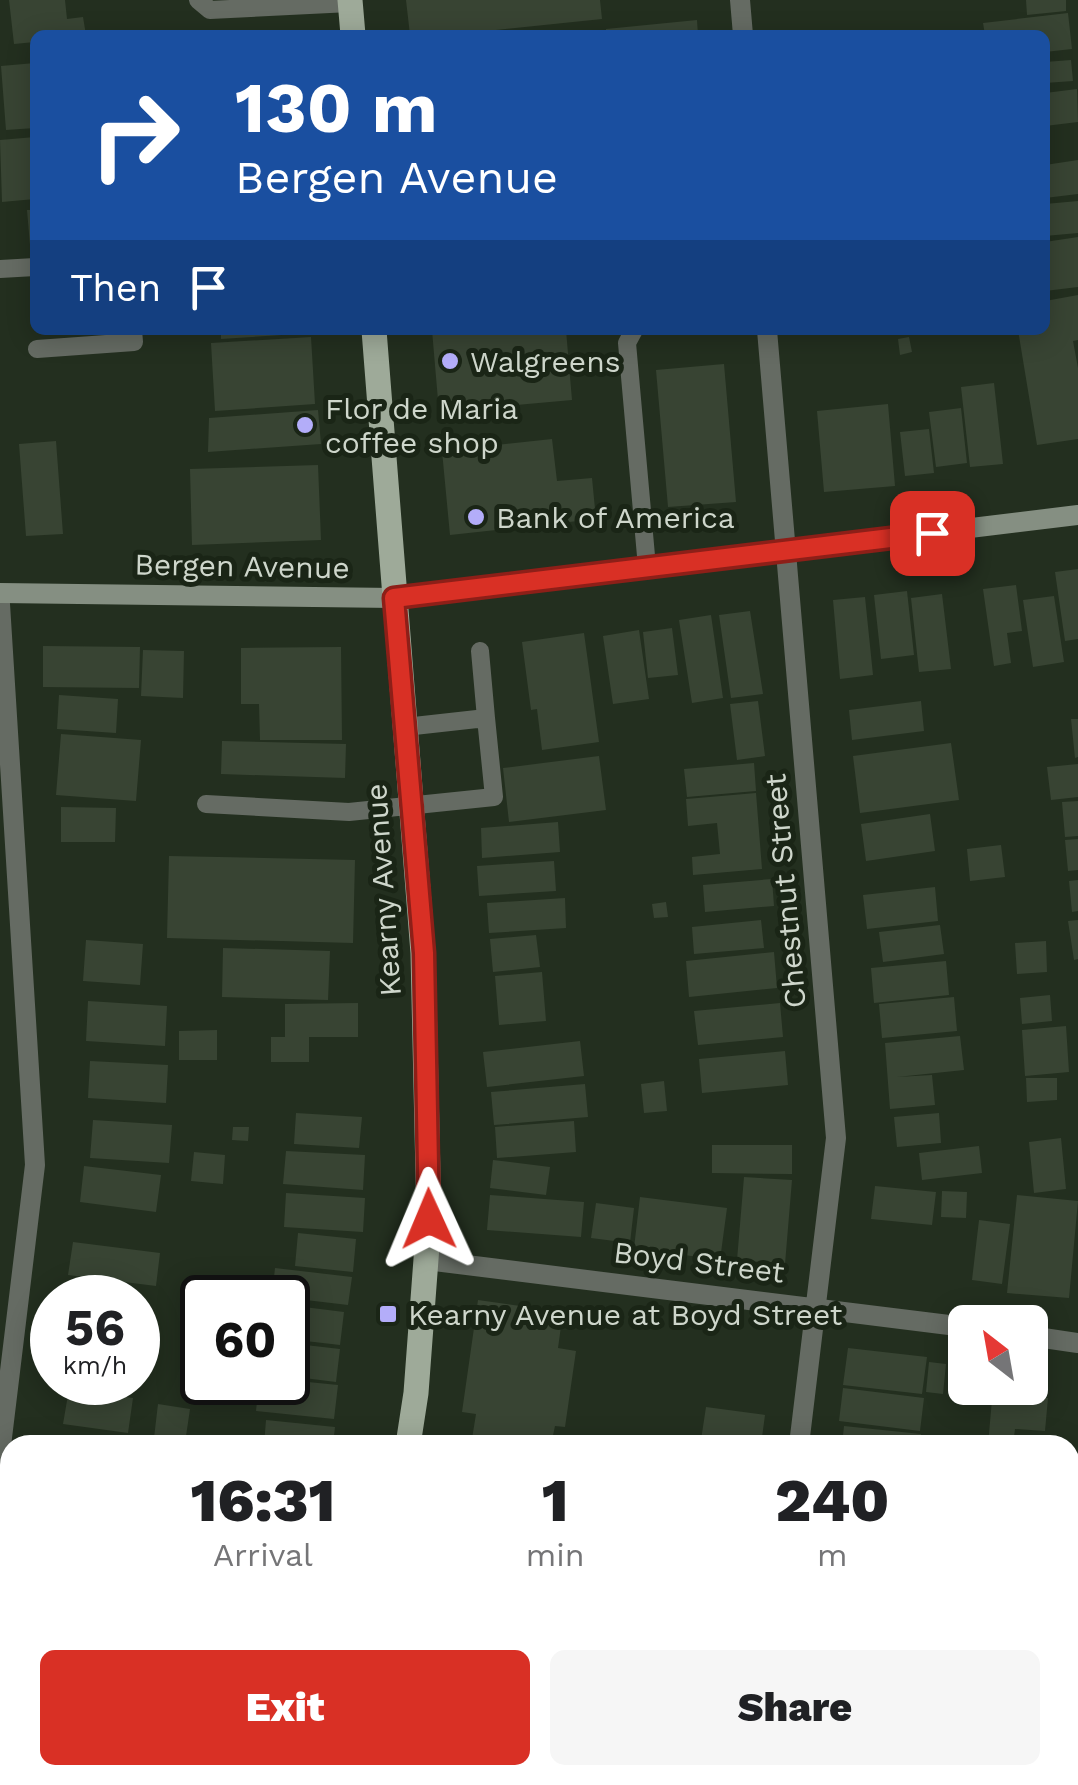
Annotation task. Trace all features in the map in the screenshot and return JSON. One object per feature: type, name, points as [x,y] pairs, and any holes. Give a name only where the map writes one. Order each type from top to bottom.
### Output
[{"type":"main road","points":[[350,2],[352,30]]},
{"type":"main road","name":"Kearny Avenue","points":[[374,335],[424,953],[429,1219],[410,1435]]},
{"type":"street","points":[[740,0],[743,30]]},
{"type":"street","name":"Chestnut Street","points":[[767,335],[836,1138],[800,1435]]},
{"type":"street","name":"Bergen Avenue","points":[[0,593],[394,598],[1078,515]]},
{"type":"street","points":[[0,604],[35,1165],[2,1435]]},
{"type":"street","name":"Boyd Street","points":[[426,1260],[948,1325]]},
{"type":"street","points":[[1048,1339],[1078,1343]]},
{"type":"lane","points":[[204,5],[350,2]]},
{"type":"lane","points":[[0,269],[30,267]]},
{"type":"lane","points":[[37,349],[134,342],[133,335]]},
{"type":"lane","points":[[631,335],[627,343],[647,567]]},
{"type":"lane","points":[[206,804],[349,812],[494,797],[480,651]]},
{"type":"lane","points":[[405,726],[486,718]]},
{"type":"building","points":[[9,0],[65,0],[67,19],[83,17],[85,30],[30,30],[30,42],[14,44]]},
{"type":"building","points":[[406,0],[600,0],[602,19],[497,30],[409,30]]},
{"type":"building","points":[[1026,0],[1066,0],[1066,11],[1027,15]]},
{"type":"building","points":[[1068,13],[1072,49],[1050,51],[1050,30],[984,30],[983,23]]},
{"type":"building","points":[[697,20],[698,30],[606,30]]},
{"type":"building","points":[[1071,60],[1073,81],[1050,83],[1050,62]]},
{"type":"building","points":[[30,63],[30,128],[6,130],[1,66]]},
{"type":"building","points":[[1077,89],[1078,122],[1050,125],[1050,92]]},
{"type":"building","points":[[30,137],[30,199],[2,202],[0,140]]},
{"type":"building","points":[[1078,160],[1078,194],[1050,197],[1050,164]]},
{"type":"building","points":[[1078,201],[1078,233],[1050,236],[1050,204]]},
{"type":"building","points":[[1078,237],[1078,287],[1050,290],[1050,241]]},
{"type":"building","points":[[1078,295],[1078,340],[1073,341],[1078,368],[1078,439],[1037,445],[1019,335],[1050,335],[1050,300]]},
{"type":"building","points":[[221,335],[282,335],[221,339]]},
{"type":"building","points":[[432,335],[566,335],[572,400],[439,412]]},
{"type":"building","points":[[311,337],[315,404],[215,411],[211,343]]},
{"type":"building","points":[[909,337],[912,352],[900,355],[898,339]]},
{"type":"building","points":[[724,364],[736,502],[668,507],[656,370]]},
{"type":"building","points":[[994,383],[1003,464],[970,467],[961,387]]},
{"type":"building","points":[[888,404],[895,486],[824,492],[817,411]]},
{"type":"building","points":[[961,408],[967,463],[936,467],[929,412]]},
{"type":"building","points":[[318,410],[321,444],[208,452],[209,418]]},
{"type":"building","points":[[929,429],[934,473],[905,476],[900,432]]},
{"type":"building","points":[[552,439],[557,481],[592,478],[596,519],[450,535],[442,451]]},
{"type":"building","points":[[56,441],[63,534],[26,536],[19,444]]},
{"type":"building","points":[[318,465],[321,540],[192,545],[190,469]]},
{"type":"building","points":[[1078,569],[1078,639],[1065,641],[1055,572]]},
{"type":"building","points":[[1016,585],[1022,631],[1007,633],[1011,663],[994,666],[983,589]]},
{"type":"building","points":[[907,591],[914,655],[881,659],[874,595]]},
{"type":"building","points":[[942,594],[951,669],[919,672],[911,598]]},
{"type":"building","points":[[1054,596],[1064,662],[1033,667],[1023,600]]},
{"type":"building","points":[[865,597],[873,675],[840,679],[833,600]]},
{"type":"building","points":[[750,611],[763,694],[731,698],[719,615]]},
{"type":"building","points":[[711,615],[723,698],[692,703],[679,620]]},
{"type":"building","points":[[672,628],[678,675],[648,678],[643,632]]},
{"type":"building","points":[[639,630],[649,699],[613,704],[603,636]]},
{"type":"building","points":[[584,633],[599,742],[542,750],[537,709],[531,710],[522,642]]},
{"type":"building","points":[[43,646],[140,647],[139,688],[43,687]]},
{"type":"building","points":[[341,647],[342,740],[260,740],[259,704],[241,704],[241,648]]},
{"type":"building","points":[[143,650],[184,651],[183,698],[141,696]]},
{"type":"building","points":[[59,695],[118,699],[116,733],[57,729]]},
{"type":"building","points":[[758,701],[765,756],[737,760],[730,704]]},
{"type":"building","points":[[921,701],[924,731],[852,740],[849,710]]},
{"type":"building","points":[[1071,719],[1078,719],[1075,758]]},
{"type":"building","points":[[61,734],[141,740],[136,801],[56,795]]},
{"type":"building","points":[[222,741],[346,744],[345,778],[221,774]]},
{"type":"building","points":[[951,743],[959,800],[860,813],[853,756]]},
{"type":"building","points":[[599,756],[606,810],[509,822],[503,768]]},
{"type":"building","points":[[754,763],[756,791],[687,797],[684,769]]},
{"type":"building","points":[[1078,764],[1078,797],[1051,800],[1047,767]]},
{"type":"building","points":[[756,793],[762,869],[693,875],[692,857],[720,854],[717,823],[688,826],[686,799]]},
{"type":"building","points":[[1078,801],[1078,836],[1065,837],[1062,802]]},
{"type":"building","points":[[61,807],[116,808],[115,842],[61,842]]},
{"type":"building","points":[[930,814],[935,851],[866,861],[861,824]]},
{"type":"building","points":[[558,822],[560,852],[482,858],[481,828]]},
{"type":"building","points":[[1078,839],[1078,870],[1068,871],[1065,840]]},
{"type":"building","points":[[1001,845],[1005,877],[970,881],[967,849]]},
{"type":"building","points":[[169,856],[355,860],[353,943],[167,938]]},
{"type":"building","points":[[554,861],[556,891],[479,896],[477,866]]},
{"type":"building","points":[[772,879],[774,906],[705,912],[703,885]]},
{"type":"building","points":[[1078,880],[1078,911],[1072,912],[1069,881]]},
{"type":"building","points":[[935,887],[938,921],[867,929],[863,895]]},
{"type":"building","points":[[565,898],[566,928],[489,933],[487,903]]},
{"type":"building","points":[[666,902],[668,917],[654,918],[652,904]]},
{"type":"building","points":[[761,920],[764,948],[694,954],[692,927]]},
{"type":"building","points":[[1078,920],[1078,959],[1074,960],[1068,921]]},
{"type":"building","points":[[940,925],[944,954],[883,962],[879,932]]},
{"type":"building","points":[[536,935],[540,967],[493,972],[490,939]]},
{"type":"building","points":[[86,940],[143,944],[140,985],[83,981]]},
{"type":"building","points":[[1046,941],[1047,972],[1017,974],[1015,943]]},
{"type":"building","points":[[223,948],[330,951],[328,1000],[222,997]]},
{"type":"building","points":[[774,952],[777,988],[689,997],[686,961]]},
{"type":"building","points":[[946,961],[949,995],[874,1003],[871,968]]},
{"type":"building","points":[[542,972],[546,1021],[499,1025],[495,976]]},
{"type":"building","points":[[1050,995],[1052,1021],[1022,1024],[1020,998]]},
{"type":"building","points":[[954,997],[957,1031],[882,1038],[879,1004]]},
{"type":"building","points":[[88,1001],[167,1006],[165,1046],[86,1041]]},
{"type":"building","points":[[358,1003],[358,1037],[309,1037],[309,1062],[271,1062],[271,1037],[285,1037],[285,1004]]},
{"type":"building","points":[[780,1003],[783,1037],[698,1045],[694,1011]]},
{"type":"building","points":[[1066,1026],[1069,1072],[1025,1076],[1022,1030]]},
{"type":"building","points":[[217,1030],[217,1060],[179,1060],[179,1031]]},
{"type":"building","points":[[960,1036],[964,1070],[897,1077],[932,1075],[935,1105],[890,1109],[885,1043]]},
{"type":"building","points":[[580,1041],[584,1076],[487,1087],[483,1052]]},
{"type":"building","points":[[785,1051],[788,1085],[702,1093],[699,1059]]},
{"type":"building","points":[[90,1061],[168,1065],[166,1103],[88,1098]]},
{"type":"building","points":[[1026,1078],[1057,1078],[1057,1100],[1027,1102]]},
{"type":"building","points":[[664,1081],[667,1111],[644,1113],[641,1084]]},
{"type":"building","points":[[585,1084],[588,1117],[494,1125],[491,1092]]},
{"type":"building","points":[[296,1113],[362,1117],[359,1148],[294,1144]]},
{"type":"building","points":[[939,1113],[941,1143],[897,1147],[894,1117]]},
{"type":"building","points":[[93,1120],[172,1125],[169,1163],[90,1158]]},
{"type":"building","points":[[574,1121],[576,1152],[497,1158],[495,1127]]},
{"type":"building","points":[[233,1127],[249,1127],[248,1141],[232,1140]]},
{"type":"building","points":[[1061,1138],[1066,1189],[1034,1193],[1029,1142]]},
{"type":"building","points":[[712,1145],[792,1145],[792,1174],[712,1173]]},
{"type":"building","points":[[979,1146],[982,1173],[922,1180],[919,1153]]},
{"type":"building","points":[[286,1151],[365,1155],[363,1190],[283,1184]]},
{"type":"building","points":[[194,1152],[225,1155],[223,1184],[191,1181]]},
{"type":"building","points":[[493,1160],[550,1167],[546,1195],[490,1188]]},
{"type":"building","points":[[84,1166],[161,1175],[156,1212],[80,1202]]},
{"type":"building","points":[[744,1177],[792,1180],[785,1264],[737,1260]]},
{"type":"building","points":[[875,1186],[936,1192],[932,1225],[871,1219]]},
{"type":"building","points":[[942,1191],[967,1192],[966,1218],[941,1217]]},
{"type":"building","points":[[286,1193],[365,1198],[363,1232],[284,1227]]},
{"type":"building","points":[[490,1195],[584,1202],[581,1237],[487,1230]]},
{"type":"building","points":[[1017,1195],[1078,1201],[1069,1298],[1007,1293]]},
{"type":"building","points":[[640,1197],[727,1208],[720,1260],[634,1248]]},
{"type":"building","points":[[596,1203],[634,1208],[630,1243],[591,1238]]},
{"type":"building","points":[[979,1220],[1010,1224],[1002,1284],[972,1280]]},
{"type":"building","points":[[298,1233],[356,1239],[353,1272],[295,1266]]},
{"type":"building","points":[[73,1242],[160,1253],[157,1275],[68,1275]]},
{"type":"building","points":[[275,1268],[352,1277],[348,1305],[310,1300],[310,1275],[274,1275]]},
{"type":"building","points":[[478,1300],[563,1312],[558,1348],[576,1351],[565,1427],[555,1426],[553,1435],[473,1435],[476,1414],[462,1412]]},
{"type":"building","points":[[310,1308],[344,1312],[340,1345],[310,1342]]},
{"type":"building","points":[[310,1346],[340,1349],[336,1382],[310,1379]]},
{"type":"building","points":[[848,1348],[927,1357],[922,1394],[843,1385]]},
{"type":"building","points":[[929,1362],[946,1364],[943,1394],[926,1392]]},
{"type":"building","points":[[310,1382],[338,1385],[334,1419],[256,1411],[257,1405],[310,1405]]},
{"type":"building","points":[[843,1388],[924,1398],[920,1431],[839,1421]]},
{"type":"building","points":[[66,1405],[132,1405],[128,1433],[63,1424]]},
{"type":"building","points":[[158,1405],[190,1409],[186,1435],[154,1435]]},
{"type":"building","points":[[992,1405],[1047,1405],[1045,1431],[1015,1429],[1014,1435],[989,1435]]},
{"type":"building","points":[[706,1407],[765,1415],[762,1435],[702,1435]]},
{"type":"building","points":[[266,1420],[335,1427],[334,1435],[265,1435]]},
{"type":"building","points":[[844,1426],[921,1434],[921,1435],[843,1435]]},
{"type":"place","name":"Walgreens","points":[[450,361]]},
{"type":"place","name":"Flor de Maria coffee shop","points":[[305,425]]},
{"type":"place","name":"Bank of America","points":[[476,517]]},
{"type":"place","name":"Kearny Avenue at Boyd Street","points":[[388,1314]]},
{"type":"route","points":[[429,1219],[424,953],[394,598],[932,533]]}]
